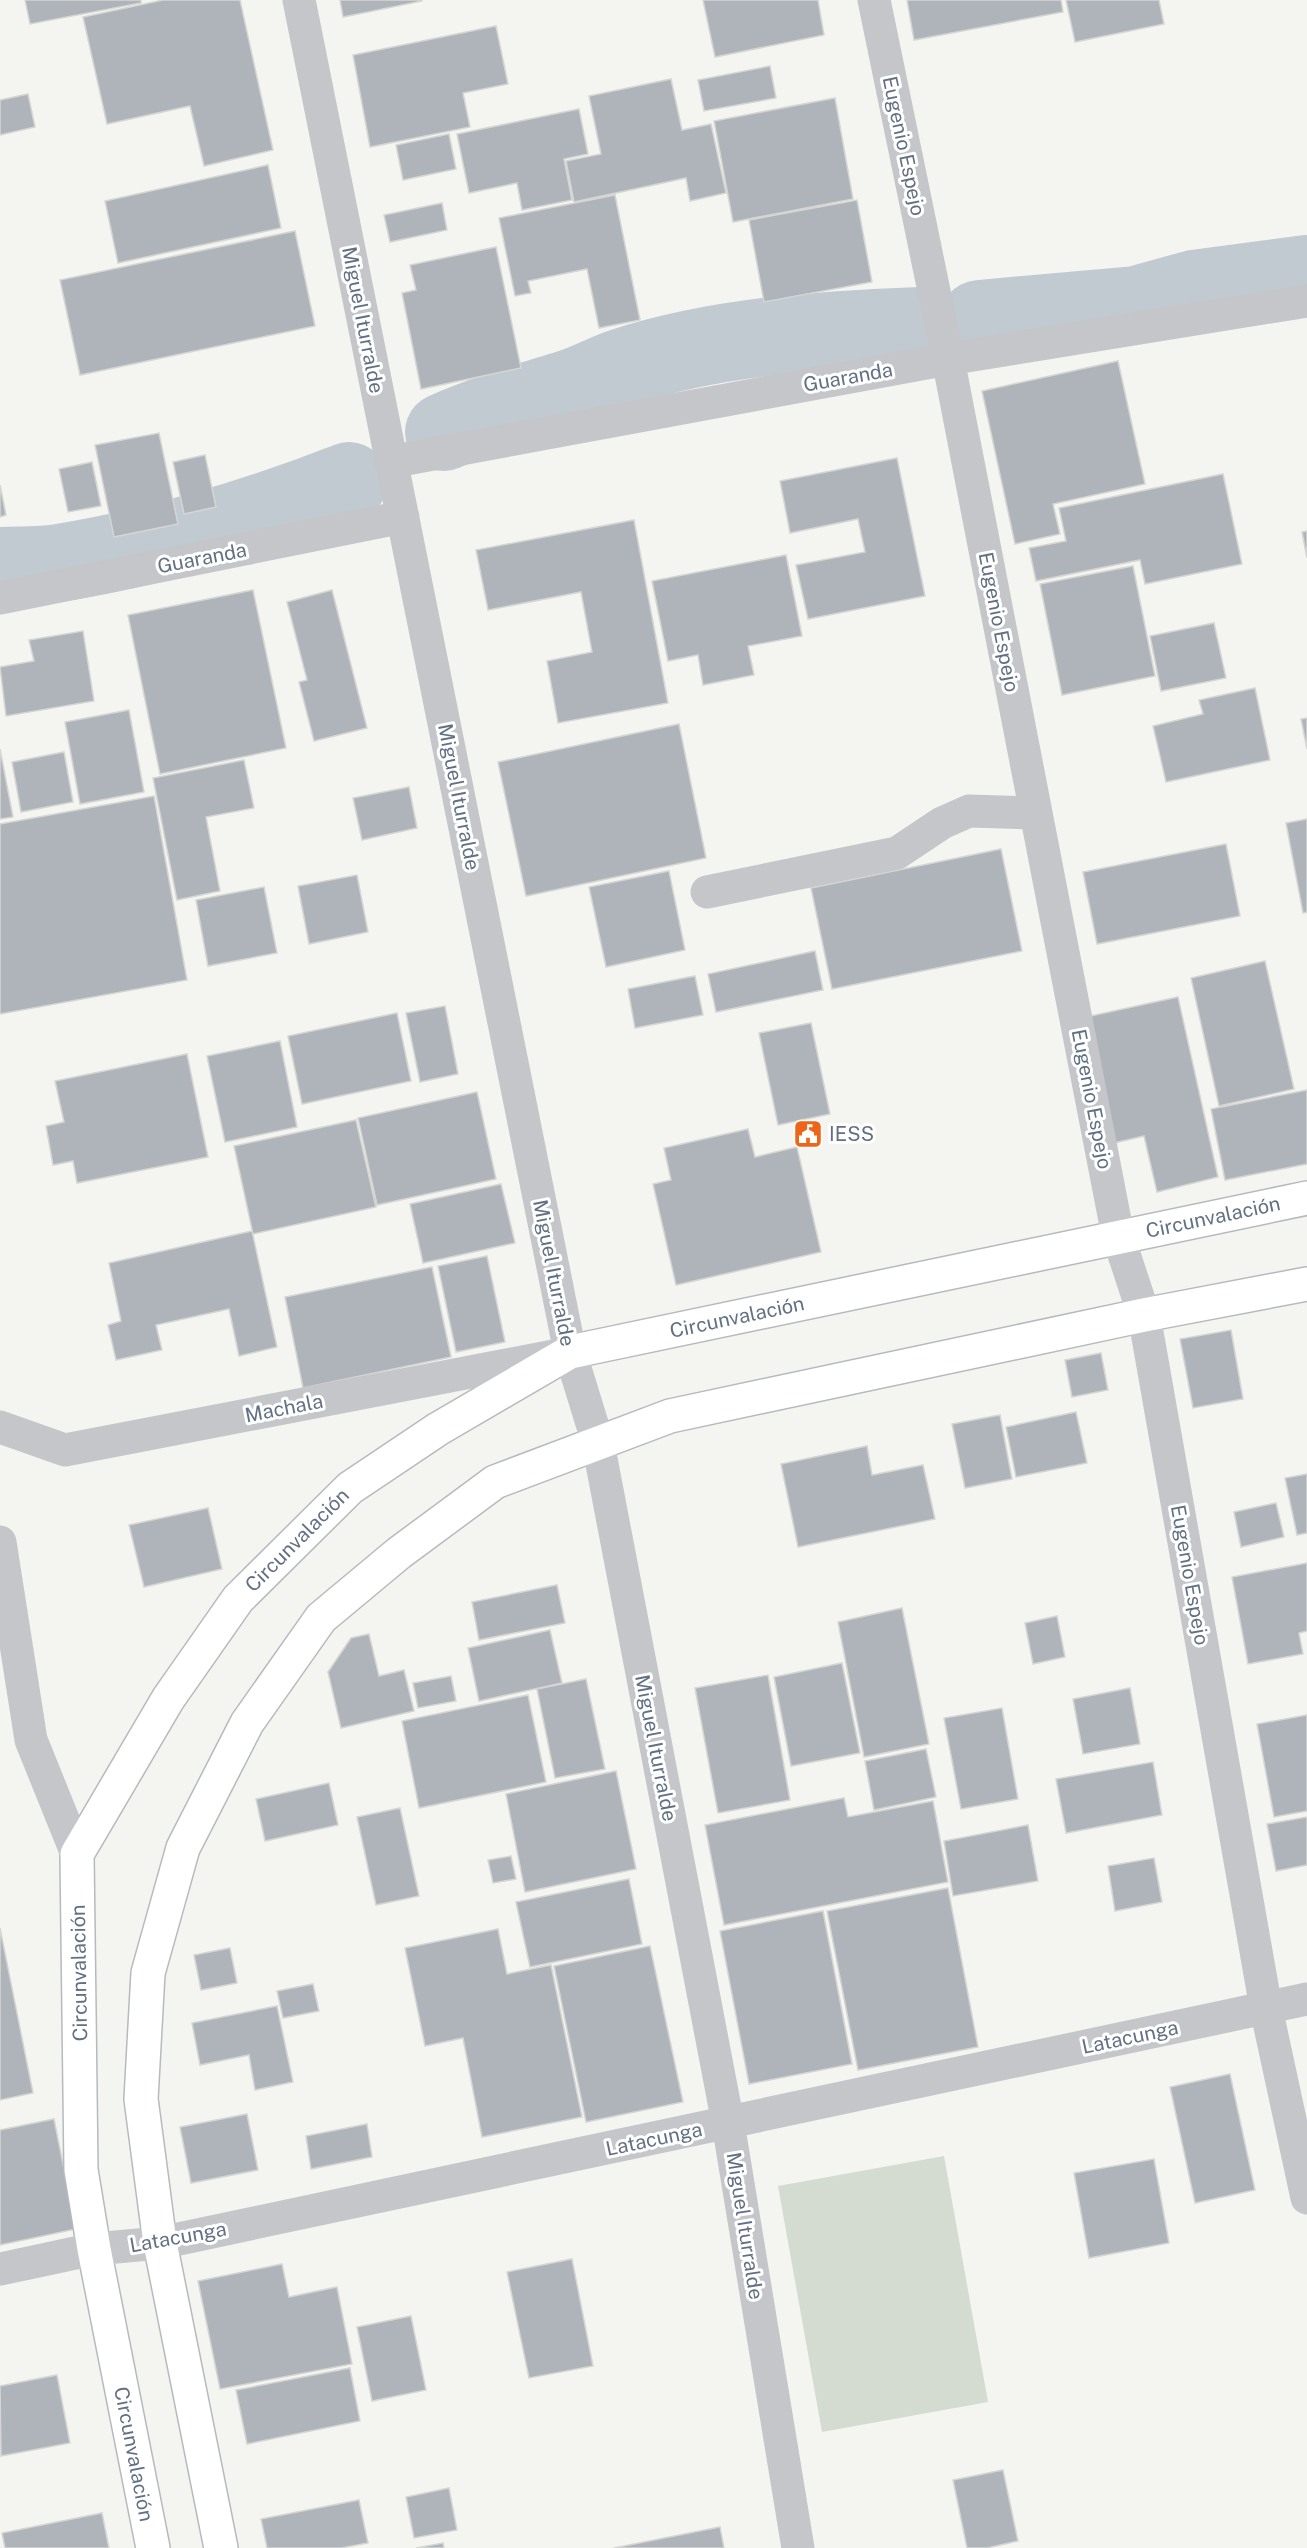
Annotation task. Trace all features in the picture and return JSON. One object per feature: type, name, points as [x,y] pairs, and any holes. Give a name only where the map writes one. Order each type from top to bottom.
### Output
[{"type":"main road","name":"Circunvalación","points":[[153,2548],[94,2249],[81,2170],[77,1854],[168,1699],[238,1599],[350,1488],[438,1430],[570,1353],[1307,1198]]},
{"type":"main road","points":[[221,2548],[160,2243],[141,2099],[148,1973],[183,1848],[247,1723],[321,1618],[399,1553],[495,1482],[670,1416],[1144,1315],[1307,1284]]},
{"type":"street","name":"Miguel Iturralde","points":[[300,0],[390,462],[403,517],[570,1353],[598,1443],[728,2123],[798,2548]]},
{"type":"street","name":"Eugenio Espejo","points":[[874,0],[948,359],[1118,1236],[1144,1315],[1266,2008],[1307,2198]]},
{"type":"street","name":"Guaranda","points":[[390,462],[948,359],[1307,301]]},
{"type":"street","name":"Guaranda","points":[[0,598],[403,517]]},
{"type":"street","points":[[707,892],[897,853],[942,823],[969,811],[1036,813]]},
{"type":"street","name":"Machala","points":[[0,1428],[65,1450],[570,1353]]},
{"type":"street","points":[[0,1542],[31,1740],[77,1854]]},
{"type":"street","name":"Latacunga","points":[[0,2269],[94,2249],[160,2243],[1307,1999]]},
{"type":"shaded area","points":[[944,2156],[988,2402],[822,2432],[778,2186]]},
{"type":"building","points":[[25,0],[141,0],[141,3],[30,24]]},
{"type":"building","points":[[163,0],[240,0],[273,150],[204,166],[190,106],[107,124],[83,17]]},
{"type":"building","points":[[340,0],[422,0],[422,1],[343,17]]},
{"type":"building","points":[[703,0],[818,0],[824,35],[715,57]]},
{"type":"building","points":[[907,0],[1061,0],[1063,12],[914,40]]},
{"type":"building","points":[[1066,0],[1159,0],[1164,24],[1075,42]]},
{"type":"building","points":[[496,26],[508,84],[463,93],[470,127],[370,147],[353,55]]},
{"type":"building","points":[[770,66],[776,98],[704,111],[698,80]]},
{"type":"building","points":[[671,79],[682,130],[711,124],[726,193],[690,201],[686,178],[574,202],[566,161],[601,154],[589,96]]},
{"type":"building","points":[[28,94],[35,127],[0,135],[0,100]]},
{"type":"building","points":[[835,98],[853,199],[733,222],[714,121]]},
{"type":"building","points":[[579,109],[588,154],[564,159],[572,200],[522,210],[517,183],[469,193],[457,134]]},
{"type":"building","points":[[449,134],[456,169],[403,180],[396,145]]},
{"type":"building","points":[[268,165],[281,228],[118,263],[105,201]]},
{"type":"building","points":[[615,195],[640,320],[599,328],[587,269],[528,281],[531,293],[515,296],[499,218]]},
{"type":"building","points":[[857,200],[872,282],[764,302],[749,220]]},
{"type":"building","points":[[442,203],[447,230],[390,242],[384,215]]},
{"type":"building","points":[[295,231],[315,326],[80,375],[60,280]]},
{"type":"building","points":[[496,247],[521,368],[421,389],[402,293],[416,290],[410,265]]},
{"type":"building","points":[[1118,361],[1145,484],[1053,504],[1060,534],[1015,544],[982,391]]},
{"type":"building","points":[[159,433],[178,524],[114,537],[95,445]]},
{"type":"building","points":[[205,455],[216,507],[184,514],[173,462]]},
{"type":"building","points":[[897,458],[925,596],[808,619],[796,565],[865,552],[858,519],[790,533],[780,481]]},
{"type":"building","points":[[92,462],[101,506],[68,512],[59,469]]},
{"type":"building","points":[[1223,474],[1242,564],[1145,584],[1140,560],[1036,581],[1029,548],[1066,541],[1059,508]]},
{"type":"building","points":[[0,485],[6,515],[0,517]]},
{"type":"building","points":[[634,520],[668,703],[558,723],[547,661],[592,652],[581,592],[488,610],[476,550]]},
{"type":"building","points":[[1307,531],[1307,558],[1302,532]]},
{"type":"building","points":[[786,555],[802,636],[748,646],[754,675],[703,685],[698,655],[668,661],[652,581]]},
{"type":"building","points":[[1133,566],[1155,676],[1062,695],[1040,584]]},
{"type":"building","points":[[253,590],[286,748],[160,774],[128,615]]},
{"type":"building","points":[[332,590],[367,728],[314,741],[299,682],[307,680],[287,602]]},
{"type":"building","points":[[1214,623],[1226,678],[1161,691],[1150,636]]},
{"type":"building","points":[[83,631],[94,701],[6,716],[0,667],[34,661],[29,640]]},
{"type":"building","points":[[1255,688],[1270,760],[1166,782],[1153,726],[1203,714],[1199,700]]},
{"type":"building","points":[[129,710],[144,792],[80,804],[65,722]]},
{"type":"building","points":[[1307,718],[1307,749],[1301,719]]},
{"type":"building","points":[[679,724],[706,858],[526,896],[498,762]]},
{"type":"building","points":[[0,749],[13,817],[0,819]]},
{"type":"building","points":[[64,752],[73,802],[21,812],[12,762]]},
{"type":"building","points":[[244,760],[254,808],[206,817],[220,891],[177,900],[153,778]]},
{"type":"building","points":[[409,787],[417,828],[362,840],[353,798]]},
{"type":"building","points":[[154,796],[187,980],[0,1014],[0,824]]},
{"type":"building","points":[[1307,819],[1307,912],[1303,913],[1286,823]]},
{"type":"building","points":[[1226,844],[1240,916],[1097,944],[1083,872]]},
{"type":"building","points":[[1001,849],[1022,951],[832,989],[811,888]]},
{"type":"building","points":[[669,871],[685,950],[606,967],[589,887]]},
{"type":"building","points":[[357,875],[368,932],[309,944],[298,886]]},
{"type":"building","points":[[264,887],[277,953],[208,966],[196,900]]},
{"type":"building","points":[[815,951],[823,990],[716,1012],[708,974]]},
{"type":"building","points":[[1265,961],[1294,1089],[1219,1106],[1191,978]]},
{"type":"building","points":[[695,976],[703,1015],[635,1028],[628,989]]},
{"type":"building","points":[[1178,997],[1218,1177],[1157,1192],[1144,1136],[1114,1143],[1086,1017]]},
{"type":"building","points":[[445,1006],[458,1074],[420,1082],[406,1013]]},
{"type":"building","points":[[397,1013],[411,1081],[302,1104],[288,1036]]},
{"type":"building","points":[[811,1023],[830,1114],[778,1125],[759,1033]]},
{"type":"building","points":[[280,1041],[297,1127],[225,1142],[207,1056]]},
{"type":"building","points":[[187,1054],[208,1157],[77,1183],[73,1161],[53,1165],[46,1126],[64,1122],[55,1081]]},
{"type":"building","points":[[1307,1090],[1307,1164],[1225,1180],[1211,1109]]},
{"type":"building","points":[[477,1092],[496,1179],[377,1205],[358,1118]]},
{"type":"building","points":[[356,1120],[376,1207],[253,1234],[234,1146]]},
{"type":"building","points":[[748,1129],[755,1157],[797,1147],[821,1252],[676,1285],[653,1184],[671,1180],[664,1148]]},
{"type":"building","points":[[501,1184],[515,1243],[423,1263],[410,1204]]},
{"type":"building","points":[[252,1231],[277,1347],[239,1356],[229,1309],[156,1325],[162,1350],[116,1360],[108,1325],[121,1321],[109,1263]]},
{"type":"building","points":[[487,1256],[505,1342],[456,1352],[438,1266]]},
{"type":"building","points":[[432,1267],[451,1357],[303,1388],[285,1297]]},
{"type":"building","points":[[1231,1330],[1243,1399],[1193,1408],[1180,1339]]},
{"type":"building","points":[[1101,1353],[1108,1390],[1072,1397],[1065,1360]]},
{"type":"building","points":[[1076,1412],[1087,1463],[1016,1477],[1006,1427]]},
{"type":"building","points":[[1000,1415],[1012,1479],[965,1488],[952,1424]]},
{"type":"building","points":[[867,1446],[872,1475],[923,1465],[935,1519],[798,1547],[781,1464]]},
{"type":"building","points":[[1307,1474],[1307,1533],[1297,1535],[1285,1478]]},
{"type":"building","points":[[1276,1503],[1284,1537],[1241,1547],[1234,1512]]},
{"type":"building","points":[[208,1508],[222,1569],[144,1587],[129,1525]]},
{"type":"building","points":[[1307,1563],[1307,1631],[1299,1633],[1303,1654],[1248,1664],[1232,1577]]},
{"type":"building","points":[[557,1585],[565,1623],[479,1640],[472,1602]]},
{"type":"building","points":[[902,1608],[929,1744],[864,1757],[838,1622]]},
{"type":"building","points":[[1057,1616],[1065,1657],[1033,1664],[1025,1623]]},
{"type":"building","points":[[550,1630],[562,1683],[479,1701],[468,1648]]},
{"type":"building","points":[[369,1634],[379,1676],[404,1670],[414,1711],[341,1728],[328,1672],[351,1638]]},
{"type":"building","points":[[842,1663],[860,1753],[791,1766],[774,1677]]},
{"type":"building","points":[[768,1675],[790,1800],[718,1813],[695,1688]]},
{"type":"building","points":[[451,1676],[456,1701],[418,1708],[413,1683]]},
{"type":"building","points":[[586,1679],[605,1769],[555,1778],[537,1689]]},
{"type":"building","points":[[1130,1688],[1140,1744],[1083,1754],[1073,1699]]},
{"type":"building","points":[[528,1695],[546,1782],[419,1808],[402,1721]]},
{"type":"building","points":[[1002,1708],[1018,1799],[961,1809],[944,1718]]},
{"type":"building","points":[[1307,1715],[1307,1811],[1274,1817],[1257,1724]]},
{"type":"building","points":[[926,1749],[936,1797],[874,1810],[865,1761]]},
{"type":"building","points":[[1153,1762],[1162,1815],[1066,1833],[1056,1779]]},
{"type":"building","points":[[616,1771],[636,1869],[525,1892],[506,1794]]},
{"type":"building","points":[[329,1783],[338,1825],[265,1841],[256,1799]]},
{"type":"building","points":[[844,1798],[848,1817],[933,1801],[948,1882],[724,1925],[705,1825]]},
{"type":"building","points":[[400,1808],[419,1896],[376,1905],[357,1817]]},
{"type":"building","points":[[1307,1817],[1307,1865],[1276,1871],[1267,1824]]},
{"type":"building","points":[[1028,1825],[1038,1881],[953,1896],[944,1841]]},
{"type":"building","points":[[511,1856],[516,1879],[493,1883],[488,1860]]},
{"type":"building","points":[[1154,1858],[1162,1902],[1115,1911],[1108,1866]]},
{"type":"building","points":[[629,1879],[642,1944],[530,1967],[516,1902]]},
{"type":"building","points":[[948,1888],[978,2047],[858,2070],[827,1911]]},
{"type":"building","points":[[823,1911],[852,2064],[749,2084],[720,1931]]},
{"type":"building","points":[[0,1928],[33,2093],[0,2100]]},
{"type":"building","points":[[498,1929],[507,1974],[551,1965],[582,2117],[482,2137],[463,2038],[425,2046],[405,1948]]},
{"type":"building","points":[[650,1946],[683,2102],[586,2122],[554,1966]]},
{"type":"building","points":[[230,1948],[237,1983],[201,1990],[194,1955]]},
{"type":"building","points":[[313,1984],[319,2011],[283,2018],[277,1991]]},
{"type":"building","points":[[277,2006],[293,2082],[255,2090],[249,2055],[200,2065],[192,2023]]},
{"type":"building","points":[[1230,2074],[1255,2190],[1195,2203],[1170,2087]]},
{"type":"building","points":[[247,2114],[258,2170],[191,2183],[180,2127]]},
{"type":"building","points":[[54,2119],[76,2229],[0,2245],[0,2130]]},
{"type":"building","points":[[367,2124],[372,2157],[311,2169],[306,2136]]},
{"type":"building","points":[[1154,2159],[1169,2243],[1089,2258],[1074,2173]]},
{"type":"building","points":[[572,2259],[593,2366],[529,2378],[507,2272]]},
{"type":"building","points":[[282,2264],[289,2297],[337,2287],[352,2364],[220,2389],[198,2281]]},
{"type":"building","points":[[411,2316],[426,2390],[372,2401],[357,2327]]},
{"type":"building","points":[[350,2368],[360,2421],[247,2444],[236,2390]]},
{"type":"building","points":[[57,2375],[70,2443],[1,2456],[0,2386]]},
{"type":"building","points":[[1003,2470],[1018,2541],[987,2548],[967,2548],[953,2480]]},
{"type":"building","points":[[449,2488],[457,2530],[414,2538],[406,2497]]},
{"type":"building","points":[[359,2500],[368,2543],[341,2548],[267,2548],[261,2519]]},
{"type":"building","points":[[102,2513],[109,2548],[5,2548],[2,2533]]},
{"type":"building","points":[[720,2527],[724,2548],[614,2548]]},
{"type":"building","points":[[443,2543],[444,2548],[416,2548]]},
{"type":"waterway","points":[[979,319],[1136,305],[1194,289],[1307,274]]},
{"type":"waterway","points":[[444,432],[490,414],[575,387],[623,367],[696,348],[770,336],[921,326]]},
{"type":"waterway","points":[[0,566],[59,563],[170,540],[243,519],[349,481]]},
{"type":"place","name":"IESS","points":[[808,1134]]}]
